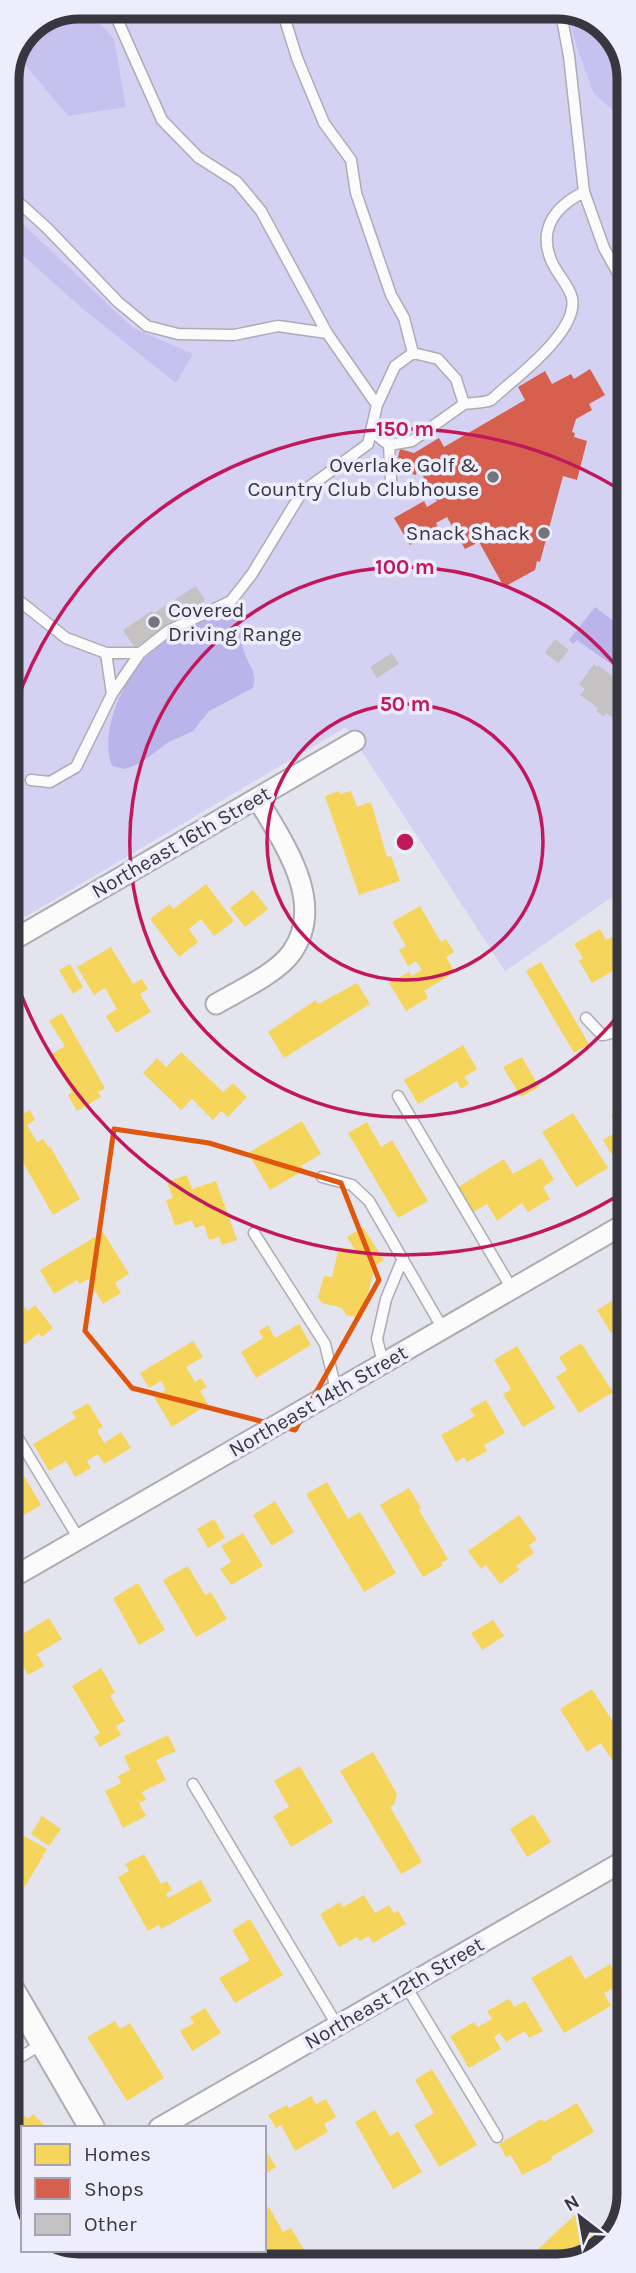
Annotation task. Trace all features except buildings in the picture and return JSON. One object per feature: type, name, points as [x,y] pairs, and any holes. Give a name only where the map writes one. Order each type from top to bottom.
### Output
[{"type":"street","name":"Northeast 16th Street","points":[[19,937],[355,741]]},
{"type":"street","points":[[216,1004],[275,968],[292,952],[302,929],[305,907],[302,881],[257,798]]},
{"type":"street","name":"Northeast 14th Street","points":[[19,1574],[617,1228]]},
{"type":"street","name":"Northeast 12th Street","points":[[162,2126],[617,1865]]},
{"type":"street","points":[[19,2002],[92,2126]]},
{"type":"lane","points":[[117,19],[162,120],[198,157],[237,182],[261,211],[327,333],[377,405]]},
{"type":"lane","points":[[285,19],[297,58],[324,123],[351,160],[356,193],[391,295],[404,318],[413,353]]},
{"type":"lane","points":[[562,19],[569,56],[584,192],[604,248],[617,271]]},
{"type":"lane","points":[[388,445],[412,441],[464,404],[489,400],[536,361],[561,330],[570,315],[572,298],[551,260],[547,240],[551,219],[566,201],[584,192]]},
{"type":"lane","points":[[19,203],[118,302],[147,326],[178,334],[234,335],[278,326],[327,333]]},
{"type":"lane","points":[[413,353],[438,359],[456,379],[464,404]]},
{"type":"lane","points":[[32,780],[50,782],[76,767],[112,694],[140,653],[168,631],[231,601],[252,574],[302,492],[368,444],[377,405],[396,366],[413,353]]},
{"type":"lane","points":[[371,431],[388,445],[391,480]]},
{"type":"lane","points":[[19,601],[66,638],[106,653],[140,653]]},
{"type":"lane","points":[[106,653],[112,694]]},
{"type":"lane","points":[[586,1018],[602,1035],[617,1030]]},
{"type":"lane","points":[[398,1096],[512,1289]]},
{"type":"lane","points":[[322,1177],[352,1185],[369,1201],[443,1329]]},
{"type":"lane","points":[[254,1233],[325,1345],[336,1391]]},
{"type":"lane","points":[[383,1364],[377,1339],[386,1299],[403,1258]]},
{"type":"lane","points":[[19,1440],[79,1539]]},
{"type":"lane","points":[[193,1784],[337,2025]]},
{"type":"lane","points":[[406,1986],[497,2137]]},
{"type":"lane","points":[[19,2058],[43,2043]]},
{"type":"highlighted area","points":[[114,1129],[209,1143],[341,1183],[379,1280],[295,1430],[132,1388],[85,1331]]},
{"type":"shaded area","points":[[79,19],[561,19],[590,29],[609,49],[616,67],[617,79],[617,894],[505,971],[346,727],[25,917],[19,905],[19,79],[20,67],[29,46],[46,29],[67,20]]},
{"type":"shaded area","points":[[96,19],[114,39],[126,107],[68,116],[22,61],[29,46],[46,29],[67,20]]},
{"type":"shaded area","points":[[570,20],[590,29],[609,49],[616,67],[617,114],[594,94]]},
{"type":"shaded area","points":[[19,220],[133,328],[193,354],[176,383],[84,310],[19,252]]},
{"type":"shaded area","points":[[595,607],[617,624],[617,668],[577,640],[573,644],[569,640]]},
{"type":"shaded area","points":[[230,609],[239,623],[244,651],[253,673],[253,688],[209,711],[193,731],[167,743],[141,763],[125,769],[112,766],[108,739],[115,708],[137,667],[174,636],[210,616]]},
{"type":"place","name":"Overlake Golf & Country Club Clubhouse","points":[[493,477]]},
{"type":"place","name":"Snack Shack","points":[[544,533]]},
{"type":"place","name":"Covered Driving Range","points":[[154,622]]}]
